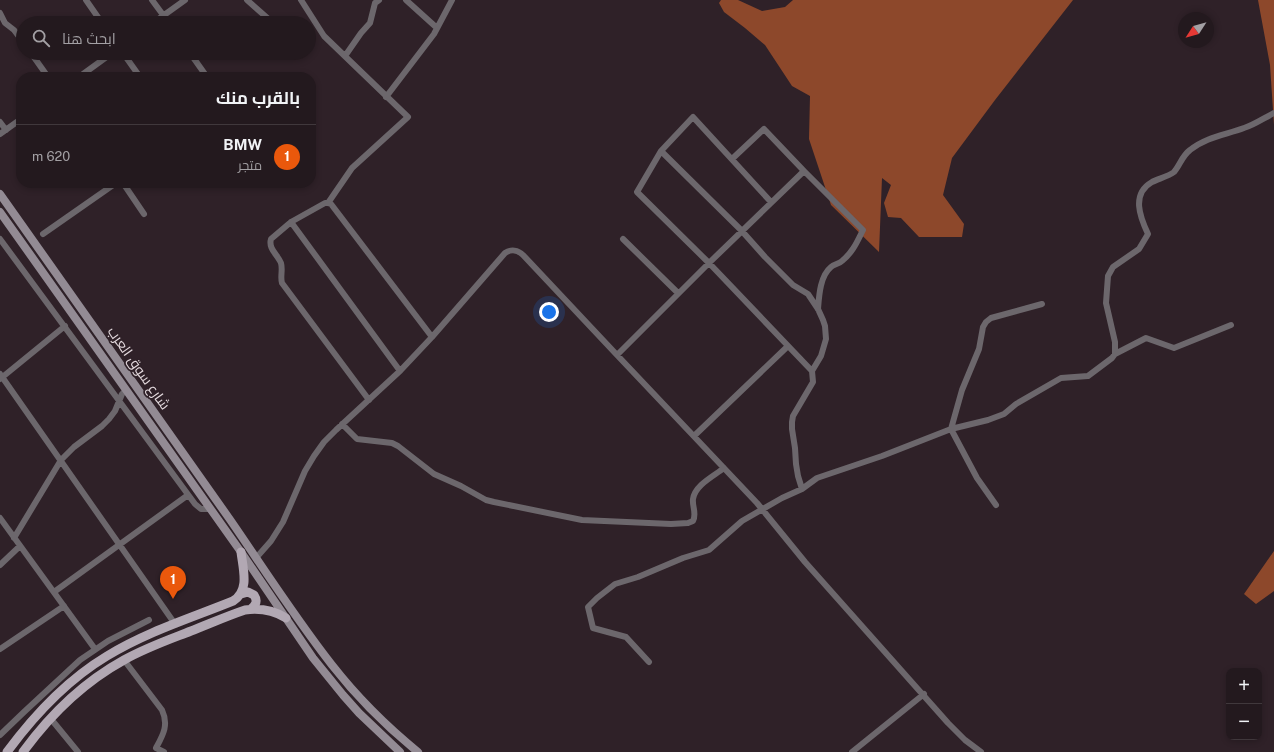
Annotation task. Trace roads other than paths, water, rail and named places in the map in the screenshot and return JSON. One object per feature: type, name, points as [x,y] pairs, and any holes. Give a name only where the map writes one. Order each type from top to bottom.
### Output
[{"type":"main road","name":"شارع سوق العرب","points":[[0,194],[332,666],[352,690],[378,717],[418,752]]},
{"type":"main road","points":[[0,212],[241,552],[312,658],[370,724],[400,752]]},
{"type":"main road","points":[[241,552],[244,583],[241,594]]},
{"type":"main road","points":[[7,752],[24,730],[66,686],[98,662],[122,648],[175,624],[233,601],[241,594],[248,592],[254,595],[256,602],[251,609]]},
{"type":"main road","points":[[23,752],[51,719],[85,686],[124,660],[164,641],[251,609],[270,610],[286,618]]},
{"type":"street","points":[[86,0],[97,16]]},
{"type":"street","points":[[152,0],[164,15],[185,0]]},
{"type":"street","points":[[247,0],[265,16]]},
{"type":"street","points":[[301,0],[311,16]]},
{"type":"street","points":[[406,0],[437,28]]},
{"type":"street","points":[[386,97],[434,34],[452,0]]},
{"type":"street","points":[[345,56],[370,23],[376,1]]},
{"type":"street","points":[[0,13],[5,23],[16,33]]},
{"type":"street","points":[[316,23],[324,36],[408,117],[352,168],[328,203],[325,203],[291,222],[271,239],[270,242],[280,262],[281,280],[369,400]]},
{"type":"street","points":[[36,60],[44,72]]},
{"type":"street","points":[[86,72],[102,60]]},
{"type":"street","points":[[128,60],[136,72]]},
{"type":"street","points":[[195,60],[203,72]]},
{"type":"street","points":[[1115,354],[1115,342],[1106,303],[1108,276],[1113,267],[1139,249],[1148,234],[1138,210],[1140,195],[1151,183],[1174,172],[1185,154],[1201,143],[1215,136],[1249,126],[1274,113]]},
{"type":"street","points":[[771,202],[693,117],[661,151],[637,192],[812,371]]},
{"type":"street","points":[[0,122],[6,130]]},
{"type":"street","points":[[0,134],[16,123]]},
{"type":"street","points":[[732,159],[764,129],[863,230],[850,254],[831,267],[826,275],[820,291],[818,309]]},
{"type":"street","points":[[661,151],[742,230],[770,262],[794,284],[808,294],[818,309],[825,326],[826,339],[821,356],[812,371],[813,382],[793,416],[792,422],[798,476],[802,489]]},
{"type":"street","points":[[617,356],[708,263],[804,171]]},
{"type":"street","points":[[43,234],[109,188]]},
{"type":"street","points":[[126,188],[144,214]]},
{"type":"street","points":[[328,203],[333,206],[432,337]]},
{"type":"street","points":[[291,222],[400,371]]},
{"type":"street","points":[[0,239],[2,248],[65,326],[188,495],[199,508],[204,510],[210,509]]},
{"type":"street","points":[[623,239],[678,293]]},
{"type":"street","points":[[256,558],[271,541],[282,522],[302,478],[314,456],[324,442],[400,371],[432,337],[502,256],[514,250],[518,251],[763,510],[805,562],[965,740],[981,752]]},
{"type":"street","points":[[996,505],[977,478],[951,429],[962,390],[979,349],[985,323],[991,318],[1042,304]]},
{"type":"street","points":[[649,662],[626,637],[593,628],[588,607],[615,584],[638,577],[683,558],[709,550],[742,521],[782,498],[802,489],[817,478],[882,456],[951,429],[988,420],[1004,414],[1016,404],[1061,378],[1088,376],[1115,354],[1146,338],[1174,348],[1231,325]]},
{"type":"street","points":[[65,326],[1,377],[61,460],[175,624]]},
{"type":"street","points":[[694,436],[788,346]]},
{"type":"street","points":[[14,538],[61,460],[74,447],[106,423],[115,411],[122,394],[126,390]]},
{"type":"street","points":[[342,424],[358,439],[392,443],[398,446],[434,474],[461,486],[486,500],[582,520],[671,524],[688,523],[693,521],[695,516],[693,501],[700,486],[724,468]]},
{"type":"street","points":[[54,592],[188,495]]},
{"type":"street","points":[[0,518],[95,649]]},
{"type":"street","points":[[0,565],[20,546]]},
{"type":"street","points":[[0,649],[64,606]]},
{"type":"street","points":[[0,735],[59,678],[95,649],[118,635],[149,620]]},
{"type":"street","points":[[124,660],[162,710],[165,727],[155,750],[164,752]]},
{"type":"street","points":[[852,752],[924,694]]},
{"type":"street","points":[[51,719],[78,752]]},
{"type":"place","name":"BMW","points":[[173,599]]}]
